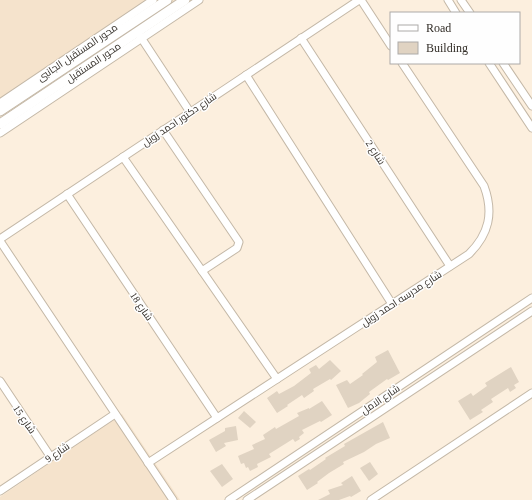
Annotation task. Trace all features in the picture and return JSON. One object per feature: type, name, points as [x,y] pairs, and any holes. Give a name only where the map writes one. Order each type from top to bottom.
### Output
[{"type":"street","name":"محور المستقبل الجانبى","points":[[1,101],[153,0]]},
{"type":"street","name":"محور المستقبل","points":[[0,111],[167,0]]},
{"type":"street","name":"محور المستقبل","points":[[0,124],[139,35],[185,0]]},
{"type":"street","points":[[0,133],[139,35],[199,0]]},
{"type":"street","points":[[360,0],[390,45]]},
{"type":"street","name":"شارع دكتور احمد زويل","points":[[0,240],[360,0]]},
{"type":"street","points":[[448,0],[455,12]]},
{"type":"street","points":[[461,0],[469,12]]},
{"type":"street","points":[[132,24],[190,112]]},
{"type":"street","name":"شارع 2","points":[[301,38],[450,266]]},
{"type":"street","name":"شارع مدرسه احمد زويل","points":[[148,463],[469,254],[482,239],[488,222],[489,213],[487,195],[484,186],[403,64]]},
{"type":"street","points":[[490,64],[532,128]]},
{"type":"street","points":[[504,64],[532,106]]},
{"type":"street","points":[[246,75],[392,304]]},
{"type":"street","points":[[163,130],[239,242],[237,248],[202,271]]},
{"type":"street","points":[[123,157],[277,379]]},
{"type":"street","name":"شارع 18","points":[[67,194],[217,418]]},
{"type":"street","points":[[0,240],[173,500]]},
{"type":"street","name":"شارع الامل","points":[[229,500],[532,298]]},
{"type":"street","name":"شارع الامل","points":[[247,500],[532,311]]},
{"type":"street","name":"شارع 15","points":[[0,381],[50,456]]},
{"type":"street","points":[[371,500],[532,393]]},
{"type":"street","name":"شارع 9","points":[[0,491],[50,456],[115,414]]},
{"type":"shaded area","points":[[0,0],[176,0],[0,117]]},
{"type":"shaded area","points":[[122,414],[180,500],[0,500],[0,497]]},
{"type":"building","points":[[388,350],[400,373],[388,380],[387,379],[369,392],[370,394],[359,403],[348,408],[336,385],[347,380],[350,384],[363,375],[362,374],[377,362],[375,357]]},
{"type":"building","points":[[330,360],[341,371],[331,380],[330,379],[313,389],[314,391],[304,398],[302,395],[277,413],[267,398],[277,391],[279,394],[294,386],[311,373],[309,369],[316,365],[319,369]]},
{"type":"building","points":[[511,367],[519,382],[514,385],[516,388],[510,392],[508,388],[491,399],[493,402],[481,410],[483,412],[470,420],[458,401],[471,393],[473,396],[487,386],[485,383]]},
{"type":"building","points":[[322,401],[332,415],[321,422],[320,421],[302,430],[304,433],[299,437],[300,439],[295,442],[293,439],[269,454],[271,457],[257,464],[258,467],[250,471],[248,467],[246,468],[244,463],[241,464],[238,456],[254,449],[252,445],[265,439],[263,435],[275,427],[276,429],[299,416],[297,413],[309,409]]},
{"type":"building","points":[[244,411],[256,422],[250,428],[238,418]]},
{"type":"building","points":[[383,422],[390,438],[343,462],[344,464],[329,473],[307,490],[298,476],[309,469],[310,470],[326,459],[325,458],[345,446],[344,444]]},
{"type":"building","points":[[236,426],[238,440],[224,443],[226,446],[216,452],[209,440],[225,431],[225,428]]},
{"type":"building","points":[[370,462],[378,474],[369,481],[360,468]]},
{"type":"building","points":[[222,464],[233,479],[222,487],[210,471]]},
{"type":"building","points":[[352,476],[361,491],[351,497],[350,496],[339,500],[318,500],[330,494],[328,490],[343,485],[341,483]]}]
